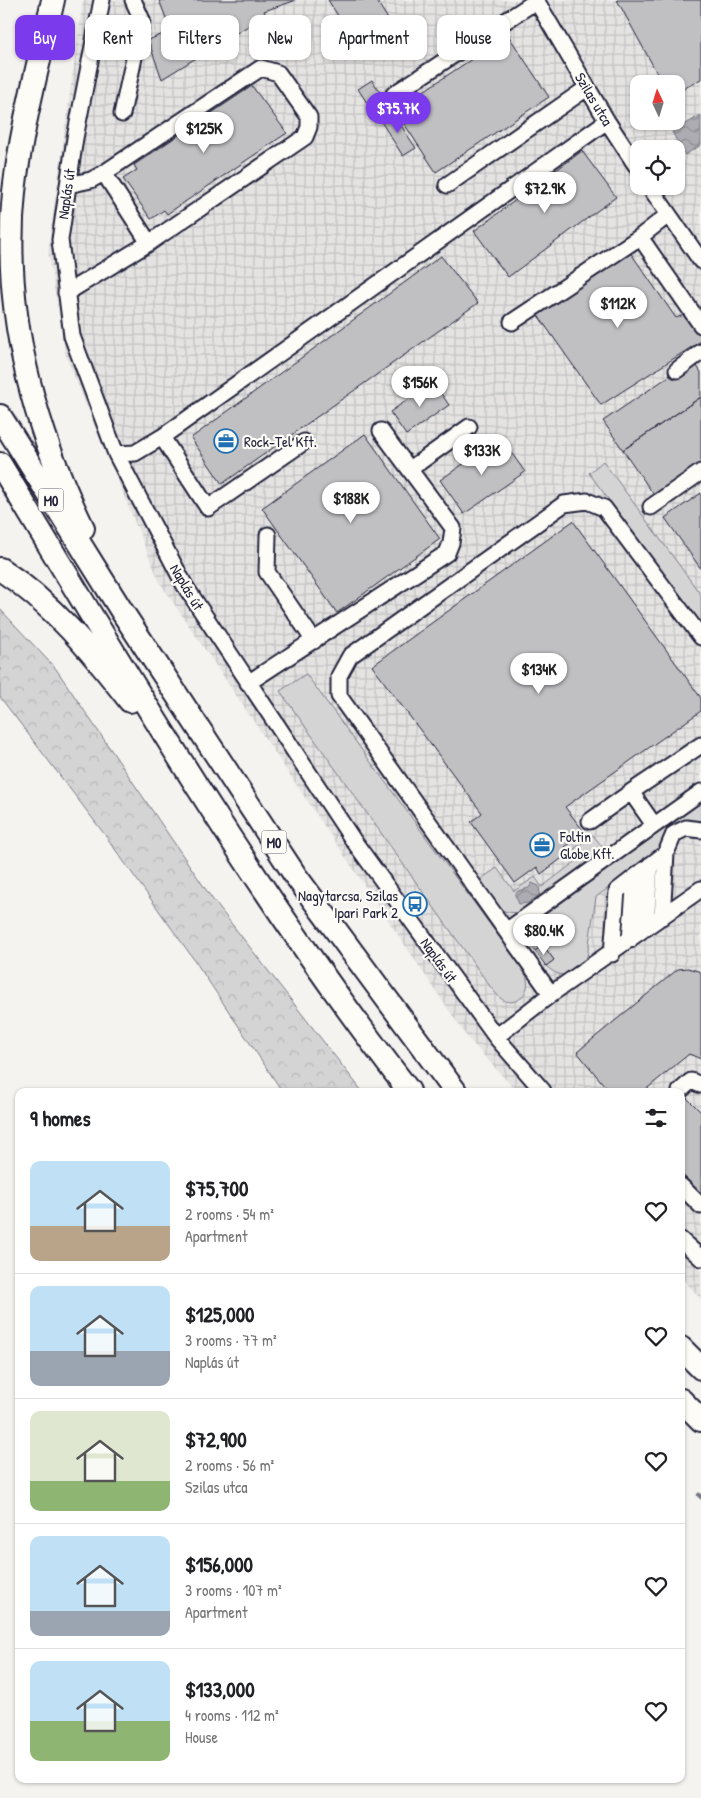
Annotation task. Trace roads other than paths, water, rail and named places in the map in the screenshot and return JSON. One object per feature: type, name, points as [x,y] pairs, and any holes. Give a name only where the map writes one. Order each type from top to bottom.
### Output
[{"type":"highway","points":[[53,0],[24,132],[14,193],[12,250],[15,307],[22,356],[40,426],[59,478],[85,531],[106,584]]},
{"type":"highway","name":"M0","points":[[0,416],[60,515],[296,876],[453,1088]]},
{"type":"highway","name":"M0","points":[[0,464],[259,884],[370,1041],[407,1088]]},
{"type":"highway","points":[[0,569],[51,610],[95,657],[136,710],[169,740]]},
{"type":"highway","points":[[685,1352],[701,1368]]},
{"type":"highway","points":[[685,1404],[701,1420]]},
{"type":"street","name":"Naplás út","points":[[102,0],[60,240],[72,336],[116,454],[185,586],[352,840],[496,1037],[540,1088]]},
{"type":"street","points":[[122,114],[142,20],[134,0]]},
{"type":"street","points":[[394,94],[536,0]]},
{"type":"street","name":"Szilas utca","points":[[536,0],[587,88],[630,156]]},
{"type":"street","points":[[66,293],[149,243],[305,137],[309,127],[309,117],[278,73],[261,68],[104,173],[91,180],[68,186]]},
{"type":"street","points":[[447,186],[587,88]]},
{"type":"street","points":[[116,454],[135,453],[162,437],[607,121]]},
{"type":"street","points":[[104,173],[149,243]]},
{"type":"street","points":[[655,195],[701,260]]},
{"type":"street","points":[[512,322],[640,237],[668,215]]},
{"type":"street","points":[[640,237],[701,325]]},
{"type":"street","points":[[677,370],[701,352]]},
{"type":"street","points":[[410,468],[469,427]]},
{"type":"street","points":[[248,683],[446,553],[451,543],[453,528],[381,431]]},
{"type":"street","points":[[162,437],[208,508],[304,442]]},
{"type":"street","points":[[651,507],[701,472]]},
{"type":"street","points":[[551,994],[339,696],[339,676],[350,656],[564,504],[587,502],[604,508],[701,637]]},
{"type":"street","points":[[268,535],[267,572],[314,641]]},
{"type":"street","points":[[590,821],[701,745]]},
{"type":"street","points":[[631,792],[654,825]]},
{"type":"street","points":[[506,930],[701,792]]},
{"type":"street","points":[[662,917],[666,853],[674,834],[686,828],[701,830]]},
{"type":"street","points":[[612,954],[617,891],[666,853]]},
{"type":"street","points":[[646,928],[650,865]]},
{"type":"street","points":[[630,940],[635,877]]},
{"type":"street","points":[[496,1037],[551,994],[612,954],[701,889]]},
{"type":"street","points":[[683,1088],[691,1081],[701,1085]]},
{"type":"street","points":[[685,1190],[701,1206]]},
{"type":"street","points":[[685,1244],[701,1258]]},
{"type":"water","points":[[701,115],[701,145],[685,155],[685,140],[677,140],[672,132],[685,130],[685,124]]},
{"type":"water","points":[[532,883],[539,886],[540,895],[528,903],[519,904],[515,895],[518,891],[529,888]]},
{"type":"place","name":"Rock-Tel Kft.","points":[[226,441]]},
{"type":"place","name":"Foltin Globe Kft.","points":[[542,845]]},
{"type":"place","name":"Nagytarcsa, Szilas Ipari Park 2","points":[[415,904]]}]
